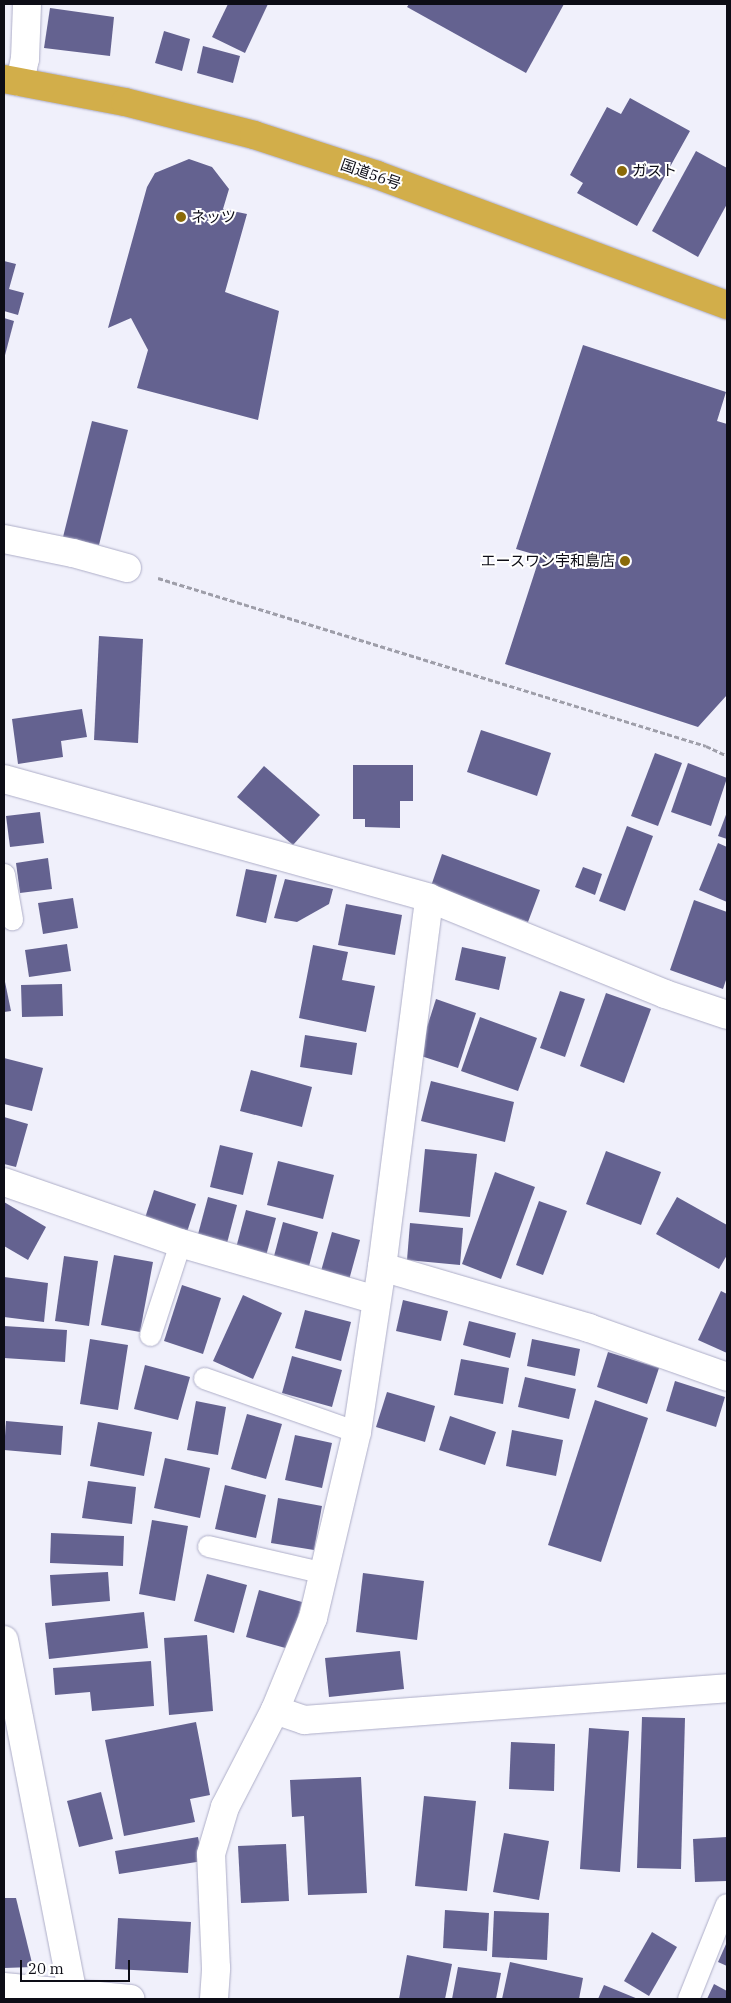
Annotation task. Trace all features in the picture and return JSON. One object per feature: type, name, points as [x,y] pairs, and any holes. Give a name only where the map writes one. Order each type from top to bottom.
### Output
[{"type":"highway","name":"国道56号","points":[[12,80],[124,102],[254,135],[376,175],[726,299]]},
{"type":"street","points":[[12,80],[27,4]]},
{"type":"street","points":[[4,539],[73,553],[127,568]]},
{"type":"street","points":[[4,779],[429,898],[664,994],[727,1015]]},
{"type":"street","points":[[214,1999],[216,1968],[211,1854],[225,1807],[275,1710],[312,1618],[357,1432],[382,1267],[429,898]]},
{"type":"street","points":[[4,1182],[180,1243],[376,1300]]},
{"type":"street","points":[[382,1267],[589,1328],[727,1377]]},
{"type":"street","points":[[4,1640],[74,1996]]},
{"type":"street","points":[[275,1710],[304,1720],[727,1688]]},
{"type":"street","points":[[4,1987],[74,1996],[130,1999]]},
{"type":"lane","points":[[4,874],[12,919]]},
{"type":"lane","points":[[150,1335],[180,1243]]},
{"type":"lane","points":[[204,1378],[357,1432]]},
{"type":"lane","points":[[208,1546],[324,1573]]},
{"type":"lane","points":[[688,1999],[726,1904]]},
{"type":"path","points":[[127,568],[697,743],[727,756]]},
{"type":"building","points":[[228,4],[268,4],[245,53],[212,37]]},
{"type":"building","points":[[409,4],[564,4],[526,73],[407,7]]},
{"type":"building","points":[[50,8],[114,17],[110,56],[44,48]]},
{"type":"building","points":[[164,31],[190,39],[182,71],[155,63]]},
{"type":"building","points":[[203,46],[240,56],[233,83],[197,73]]},
{"type":"building","points":[[630,98],[690,131],[637,226],[577,193],[583,183],[570,175],[607,107],[621,114]]},
{"type":"building","points":[[696,151],[727,168],[727,204],[698,257],[652,231]]},
{"type":"building","points":[[189,159],[212,167],[229,189],[223,209],[247,214],[225,292],[279,311],[258,420],[137,388],[148,350],[131,318],[108,328],[147,187],[155,173]]},
{"type":"building","points":[[4,261],[16,264],[9,289],[24,293],[18,315],[4,311]]},
{"type":"building","points":[[4,318],[14,321],[4,359]]},
{"type":"building","points":[[583,345],[726,392],[717,421],[727,424],[727,695],[698,727],[505,664],[540,556],[516,549]]},
{"type":"building","points":[[92,421],[128,430],[99,545],[63,537]]},
{"type":"building","points":[[99,636],[143,639],[138,743],[94,740]]},
{"type":"building","points":[[82,709],[87,737],[61,741],[63,757],[18,764],[12,719]]},
{"type":"building","points":[[481,730],[551,753],[537,796],[467,772]]},
{"type":"building","points":[[655,753],[682,763],[658,826],[631,816]]},
{"type":"building","points":[[688,763],[727,778],[711,826],[671,812]]},
{"type":"building","points":[[353,765],[413,765],[413,801],[400,801],[400,828],[365,827],[365,819],[353,819]]},
{"type":"building","points":[[264,766],[320,815],[293,845],[237,797]]},
{"type":"building","points":[[40,812],[44,843],[10,847],[6,816]]},
{"type":"building","points":[[727,812],[727,839],[718,836]]},
{"type":"building","points":[[627,826],[653,836],[625,911],[599,901]]},
{"type":"building","points":[[718,843],[727,847],[727,902],[699,890]]},
{"type":"building","points":[[442,854],[540,890],[528,922],[431,886]]},
{"type":"building","points":[[48,858],[52,889],[20,893],[16,863]]},
{"type":"building","points":[[583,867],[602,874],[595,895],[575,887]]},
{"type":"building","points":[[246,869],[277,875],[266,923],[236,916]]},
{"type":"building","points":[[285,879],[333,889],[329,904],[297,922],[274,918]]},
{"type":"building","points":[[73,898],[78,928],[43,934],[38,903]]},
{"type":"building","points":[[694,900],[727,912],[727,977],[723,989],[670,970]]},
{"type":"building","points":[[346,904],[402,915],[395,955],[338,945]]},
{"type":"building","points":[[67,944],[71,971],[29,977],[25,950]]},
{"type":"building","points":[[313,945],[348,952],[342,980],[375,986],[366,1032],[299,1018]]},
{"type":"building","points":[[462,947],[506,957],[499,990],[455,980]]},
{"type":"building","points":[[4,977],[11,1011],[4,1012]]},
{"type":"building","points":[[62,984],[63,1016],[22,1017],[21,985]]},
{"type":"building","points":[[560,991],[585,999],[565,1057],[540,1048]]},
{"type":"building","points":[[606,993],[651,1009],[624,1083],[580,1066]]},
{"type":"building","points":[[436,999],[476,1013],[458,1068],[418,1055]]},
{"type":"building","points":[[480,1017],[537,1038],[518,1091],[461,1071]]},
{"type":"building","points":[[305,1035],[357,1043],[352,1075],[300,1067]]},
{"type":"building","points":[[4,1058],[43,1068],[32,1111],[4,1104]]},
{"type":"building","points":[[251,1070],[312,1087],[302,1127],[240,1111]]},
{"type":"building","points":[[431,1081],[514,1102],[505,1142],[421,1121]]},
{"type":"building","points":[[4,1117],[28,1124],[16,1167],[4,1164]]},
{"type":"building","points":[[220,1145],[253,1153],[243,1195],[210,1187]]},
{"type":"building","points":[[425,1149],[477,1154],[470,1217],[419,1212]]},
{"type":"building","points":[[606,1151],[661,1172],[641,1225],[586,1204]]},
{"type":"building","points":[[278,1161],[334,1175],[323,1219],[267,1205]]},
{"type":"building","points":[[495,1172],[535,1187],[501,1279],[462,1264]]},
{"type":"building","points":[[154,1190],[196,1204],[187,1232],[145,1218]]},
{"type":"building","points":[[208,1197],[237,1205],[226,1247],[197,1238]]},
{"type":"building","points":[[677,1197],[727,1225],[727,1255],[719,1269],[656,1234]]},
{"type":"building","points":[[539,1201],[567,1211],[543,1275],[516,1265]]},
{"type":"building","points":[[4,1202],[46,1227],[28,1260],[4,1246]]},
{"type":"building","points":[[246,1210],[276,1218],[266,1256],[236,1248]]},
{"type":"building","points":[[283,1222],[318,1232],[308,1270],[273,1260]]},
{"type":"building","points":[[410,1223],[463,1228],[460,1265],[407,1260]]},
{"type":"building","points":[[332,1232],[360,1240],[349,1280],[321,1271]]},
{"type":"building","points":[[114,1255],[153,1262],[140,1332],[101,1325]]},
{"type":"building","points":[[64,1256],[98,1261],[89,1326],[55,1321]]},
{"type":"building","points":[[4,1277],[48,1283],[44,1322],[4,1317]]},
{"type":"building","points":[[182,1285],[221,1298],[203,1354],[164,1341]]},
{"type":"building","points":[[721,1291],[727,1294],[727,1353],[698,1340]]},
{"type":"building","points":[[243,1295],[282,1313],[253,1379],[213,1361]]},
{"type":"building","points":[[403,1300],[448,1311],[441,1341],[396,1331]]},
{"type":"building","points":[[305,1310],[351,1322],[341,1361],[295,1348]]},
{"type":"building","points":[[469,1321],[516,1333],[510,1358],[463,1345]]},
{"type":"building","points":[[4,1326],[67,1330],[65,1362],[4,1358]]},
{"type":"building","points":[[90,1339],[128,1345],[118,1410],[80,1404]]},
{"type":"building","points":[[532,1339],[580,1349],[575,1376],[527,1366]]},
{"type":"building","points":[[608,1352],[659,1368],[647,1404],[597,1387]]},
{"type":"building","points":[[292,1356],[342,1370],[332,1407],[282,1393]]},
{"type":"building","points":[[461,1359],[509,1368],[503,1404],[454,1395]]},
{"type":"building","points":[[145,1365],[190,1377],[178,1420],[134,1409]]},
{"type":"building","points":[[525,1377],[576,1389],[569,1419],[518,1407]]},
{"type":"building","points":[[675,1381],[725,1397],[716,1427],[666,1411]]},
{"type":"building","points":[[387,1392],[435,1406],[425,1442],[376,1427]]},
{"type":"building","points":[[595,1400],[648,1418],[601,1562],[548,1545]]},
{"type":"building","points":[[196,1401],[226,1407],[218,1455],[187,1450]]},
{"type":"building","points":[[247,1414],[282,1424],[266,1479],[231,1469]]},
{"type":"building","points":[[450,1416],[496,1432],[485,1465],[439,1450]]},
{"type":"building","points":[[6,1421],[63,1426],[61,1455],[4,1450]]},
{"type":"building","points":[[98,1422],[152,1432],[144,1476],[90,1466]]},
{"type":"building","points":[[512,1430],[563,1440],[556,1476],[506,1466]]},
{"type":"building","points":[[295,1435],[332,1443],[322,1488],[285,1480]]},
{"type":"building","points":[[165,1458],[210,1468],[200,1518],[154,1508]]},
{"type":"building","points":[[88,1481],[136,1487],[132,1524],[82,1518]]},
{"type":"building","points":[[225,1485],[266,1495],[256,1538],[215,1529]]},
{"type":"building","points":[[278,1498],[322,1506],[314,1550],[271,1543]]},
{"type":"building","points":[[152,1520],[188,1526],[175,1601],[139,1594]]},
{"type":"building","points":[[51,1533],[124,1536],[123,1566],[50,1563]]},
{"type":"building","points":[[108,1572],[110,1601],[52,1606],[50,1575]]},
{"type":"building","points":[[363,1573],[424,1581],[417,1640],[356,1632]]},
{"type":"building","points":[[207,1574],[247,1585],[234,1633],[194,1621]]},
{"type":"building","points":[[259,1590],[302,1602],[289,1649],[246,1637]]},
{"type":"building","points":[[144,1612],[148,1648],[49,1659],[45,1623]]},
{"type":"building","points":[[207,1635],[213,1711],[169,1715],[164,1638]]},
{"type":"building","points":[[400,1651],[404,1689],[329,1697],[325,1658]]},
{"type":"building","points":[[151,1661],[154,1706],[92,1711],[90,1692],[55,1695],[53,1668]]},
{"type":"building","points":[[642,1717],[685,1718],[681,1869],[637,1868]]},
{"type":"building","points":[[196,1722],[210,1795],[190,1799],[195,1822],[124,1836],[105,1740]]},
{"type":"building","points":[[589,1728],[629,1731],[620,1872],[580,1869]]},
{"type":"building","points":[[511,1742],[555,1744],[554,1791],[509,1789]]},
{"type":"building","points":[[361,1777],[367,1893],[308,1895],[304,1816],[292,1817],[290,1780]]},
{"type":"building","points":[[101,1792],[113,1839],[79,1847],[67,1801]]},
{"type":"building","points":[[424,1796],[476,1801],[467,1891],[415,1886]]},
{"type":"building","points":[[504,1833],[549,1841],[539,1900],[493,1892]]},
{"type":"building","points":[[198,1837],[203,1861],[119,1874],[115,1851]]},
{"type":"building","points":[[727,1837],[727,1881],[695,1882],[693,1839]]},
{"type":"building","points":[[286,1844],[289,1901],[241,1903],[238,1846]]},
{"type":"building","points":[[4,1898],[16,1898],[33,1967],[4,1968]]},
{"type":"building","points":[[445,1910],[489,1913],[487,1951],[443,1948]]},
{"type":"building","points":[[494,1911],[549,1913],[547,1960],[492,1957]]},
{"type":"building","points":[[118,1918],[191,1922],[188,1973],[115,1969]]},
{"type":"building","points":[[652,1932],[677,1947],[649,1996],[624,1981]]},
{"type":"building","points":[[727,1942],[727,1966],[718,1962]]},
{"type":"building","points":[[407,1955],[452,1964],[445,1999],[399,1999]]},
{"type":"building","points":[[510,1962],[583,1978],[579,1999],[502,1999]]},
{"type":"building","points":[[458,1967],[501,1973],[496,1999],[452,1999]]},
{"type":"building","points":[[714,1984],[727,1991],[727,1999],[707,1999]]},
{"type":"building","points":[[604,1985],[638,1999],[598,1999]]},
{"type":"place","name":"ガスト","points":[[622,171]]},
{"type":"place","name":"ネッツ","points":[[181,217]]},
{"type":"place","name":"エースワン宇和島店","points":[[625,561]]}]
